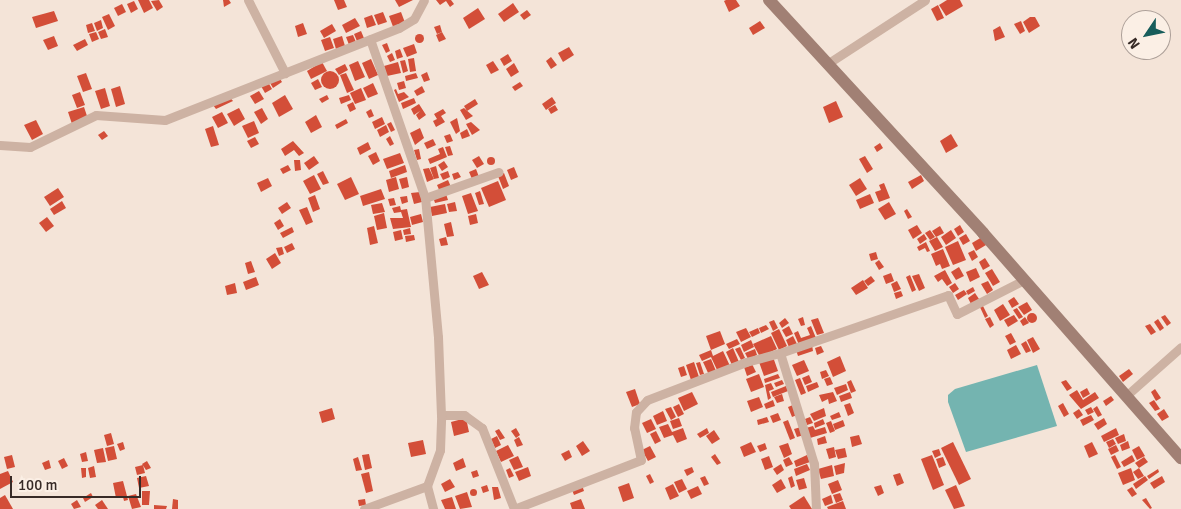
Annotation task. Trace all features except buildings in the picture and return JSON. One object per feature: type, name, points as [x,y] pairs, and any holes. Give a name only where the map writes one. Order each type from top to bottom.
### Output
[{"type":"street","points":[[248,0],[285,73]]},
{"type":"street","points":[[0,145],[30,147],[96,115],[165,120],[370,39],[414,19],[424,0]]},
{"type":"street","points":[[769,0],[1024,280],[1181,458]]},
{"type":"street","points":[[828,64],[925,0]]},
{"type":"street","points":[[370,39],[425,198],[438,337],[440,450],[427,486],[433,509]]},
{"type":"street","points":[[425,198],[499,172]]},
{"type":"street","points":[[440,415],[464,415],[482,428],[514,509],[641,460],[634,428],[636,412],[647,400],[746,362],[780,353],[948,295],[957,314],[1024,280]]},
{"type":"street","points":[[1127,396],[1181,347]]},
{"type":"street","points":[[780,353],[814,464],[816,509]]},
{"type":"street","points":[[364,509],[427,486]]},
{"type":"water","points":[[1037,365],[1057,426],[966,452],[948,402],[948,395],[955,389]]}]
